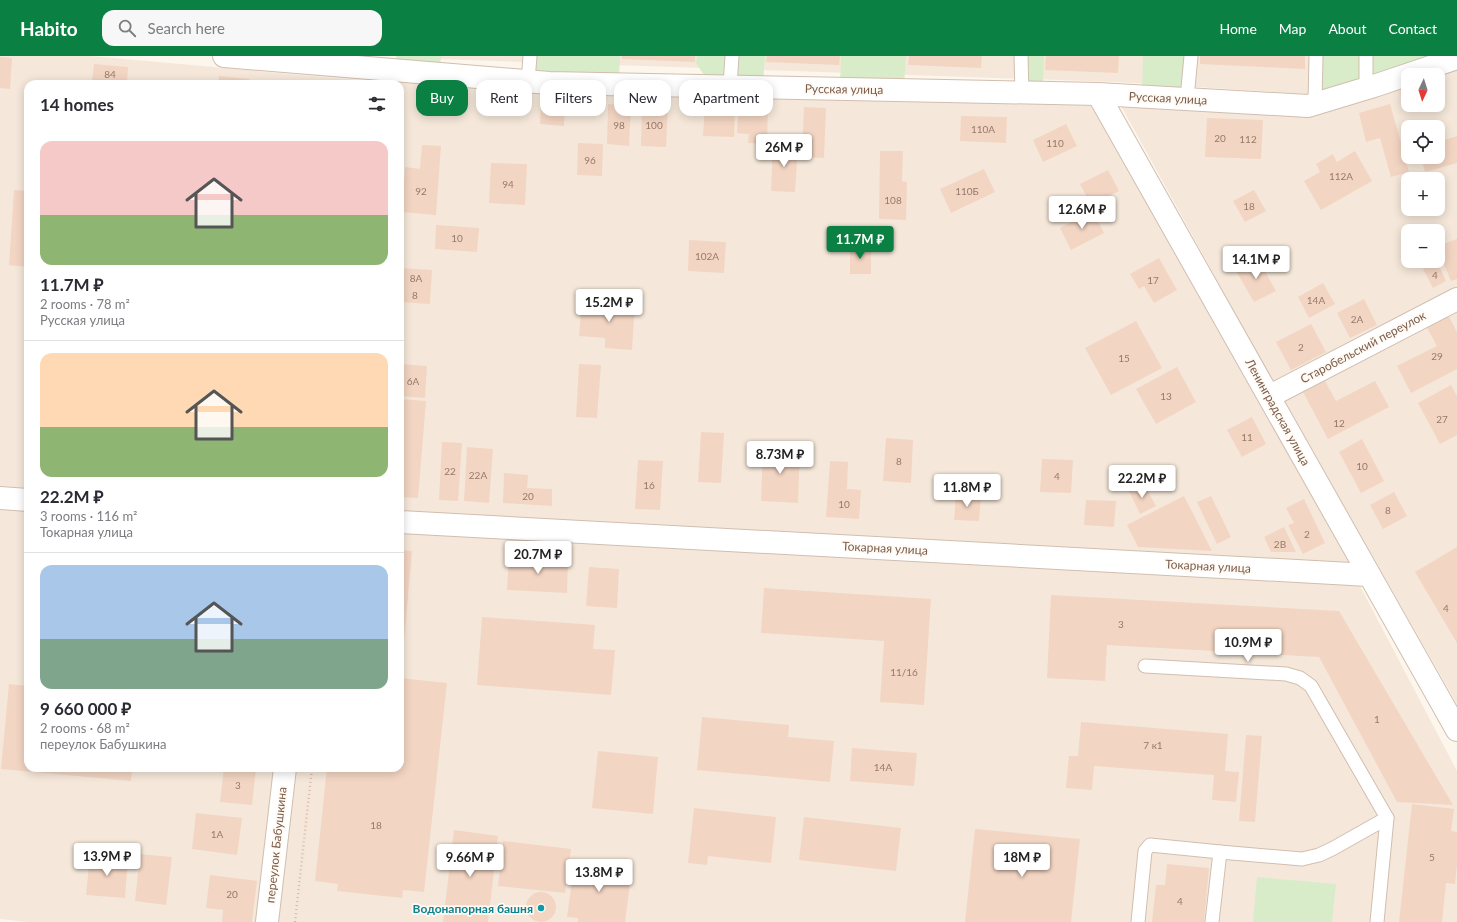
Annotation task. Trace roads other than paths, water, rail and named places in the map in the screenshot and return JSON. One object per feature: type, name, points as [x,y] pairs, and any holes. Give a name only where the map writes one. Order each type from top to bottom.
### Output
[{"type":"street","name":"Русская улица","points":[[224,56],[274,58],[390,70],[515,80]]},
{"type":"street","name":"Русская улица","points":[[773,87],[1098,94],[1308,106],[1366,89],[1457,58]]},
{"type":"street","name":"Русская улица","points":[[532,81],[679,85]]},
{"type":"street","name":"Ленинградская улица","points":[[1098,94],[1270,396],[1457,730]]},
{"type":"street","name":"Старобельский переулок","points":[[1270,396],[1456,303]]},
{"type":"street","points":[[0,498],[24,500]]},
{"type":"street","name":"Токарная улица","points":[[404,522],[1369,575]]},
{"type":"street","name":"переулок Бабушкина","points":[[267,922],[285,772]]},
{"type":"lane","points":[[528,80],[530,56]]},
{"type":"lane","points":[[730,80],[732,56]]},
{"type":"lane","points":[[1021,56],[1022,93]]},
{"type":"lane","points":[[1187,99],[1191,56]]},
{"type":"lane","points":[[1315,104],[1316,56]]},
{"type":"lane","points":[[1366,56],[1366,89]]},
{"type":"lane","points":[[1145,666],[1286,674],[1300,678],[1311,686],[1387,818],[1377,922]]},
{"type":"lane","points":[[1138,922],[1145,851],[1150,845],[1302,859],[1319,855],[1332,849],[1387,818]]},
{"type":"lane","points":[[1212,922],[1220,852]]},
{"type":"place","name":"Водонапорная башня","points":[[541,908]]}]
